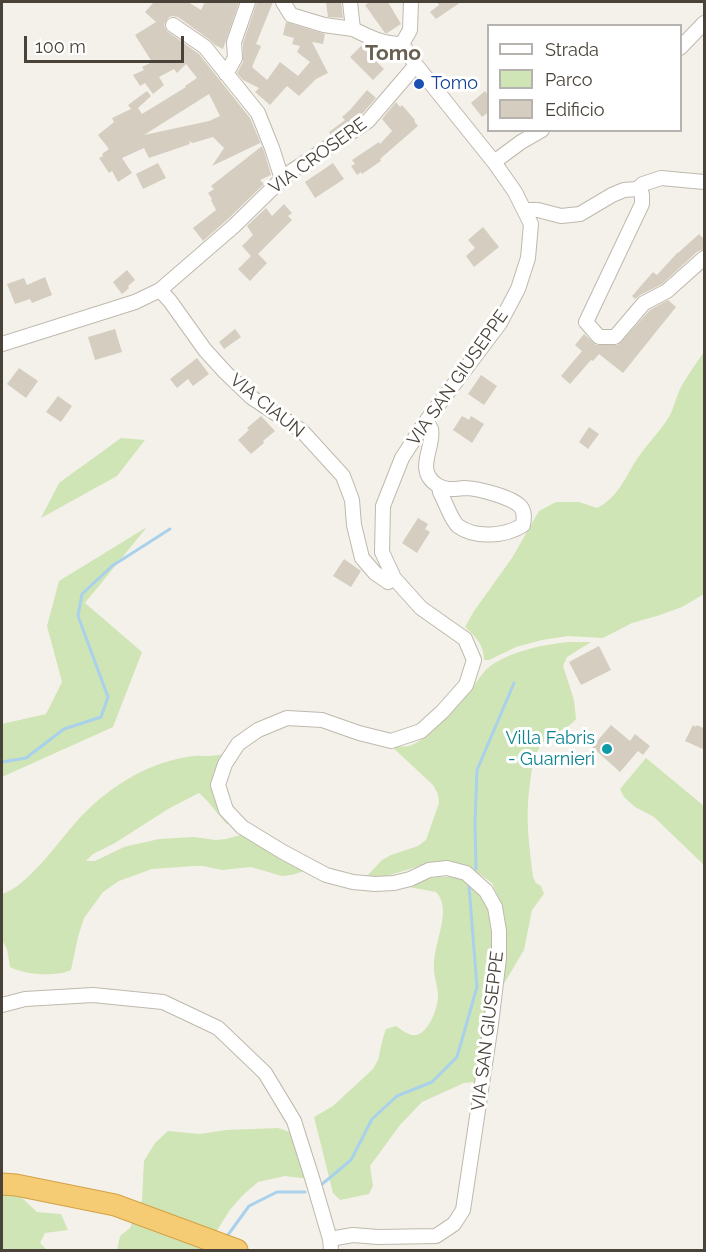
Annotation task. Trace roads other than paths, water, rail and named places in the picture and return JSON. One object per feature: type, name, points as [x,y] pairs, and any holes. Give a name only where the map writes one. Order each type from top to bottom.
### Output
[{"type":"highway","points":[[2,1184],[115,1205],[237,1251]]},
{"type":"street","points":[[226,74],[235,58],[234,42],[248,2]]},
{"type":"street","points":[[350,2],[353,29]]},
{"type":"street","points":[[284,4],[291,15],[324,25],[353,29],[389,44],[402,44],[410,30],[411,2]]},
{"type":"street","points":[[682,47],[705,23]]},
{"type":"street","points":[[173,25],[205,47],[258,113],[282,179]]},
{"type":"street","name":"VIA SAN GIUSEPPE","points":[[331,1245],[353,1235],[436,1236],[454,1224],[463,1210],[499,958],[499,932],[495,907],[486,891],[466,873],[447,868],[429,870],[410,879],[375,884],[352,882],[326,875],[242,827],[226,810],[218,785],[225,764],[238,744],[258,730],[287,718],[322,720],[391,741],[421,731],[466,685],[474,660],[465,639],[421,608],[394,578],[382,552],[383,506],[402,458],[426,422],[501,323],[518,289],[528,258],[531,224],[515,192],[494,162],[416,65],[402,44]]},
{"type":"street","name":"VIA CROSERE","points":[[2,344],[135,302],[160,290],[234,226],[282,179],[368,121],[416,65]]},
{"type":"street","points":[[494,162],[538,132]]},
{"type":"street","points":[[524,210],[538,210],[561,216],[580,214],[612,195],[624,190],[637,189],[643,184],[661,178],[705,183]]},
{"type":"street","points":[[637,189],[642,194],[642,204],[586,321],[599,337],[615,337],[644,303],[667,291],[705,258]]},
{"type":"street","name":"VIA CIAUN","points":[[160,290],[205,350],[225,372],[251,397],[302,431],[343,476],[352,500],[354,525],[362,558],[375,573],[388,582],[394,578]]},
{"type":"street","points":[[426,422],[431,429],[425,463],[429,476],[439,487],[457,526],[482,535],[505,533],[523,525],[525,517],[520,507],[504,498],[486,491],[465,488],[449,490],[439,487]]},
{"type":"street","points":[[2,1005],[25,999],[93,995],[163,1002],[218,1028],[265,1073],[294,1121],[331,1245]]},
{"type":"waterway","points":[[2,762],[26,758],[64,729],[101,717],[108,697],[78,616],[82,594],[112,566],[170,529]]},
{"type":"waterway","points":[[476,869],[477,770],[514,683]]},
{"type":"waterway","points":[[321,1185],[351,1160],[372,1119],[397,1096],[432,1082],[457,1057],[477,987],[469,886]]},
{"type":"waterway","points":[[225,1239],[249,1206],[277,1192],[305,1192]]},
{"type":"place","name":"Tomo","points":[[419,84]]},
{"type":"place","name":"Villa Fabris - Guarnieri","points":[[607,749]]},
{"type":"district","name":"Tomo","points":[[393,54]]}]
